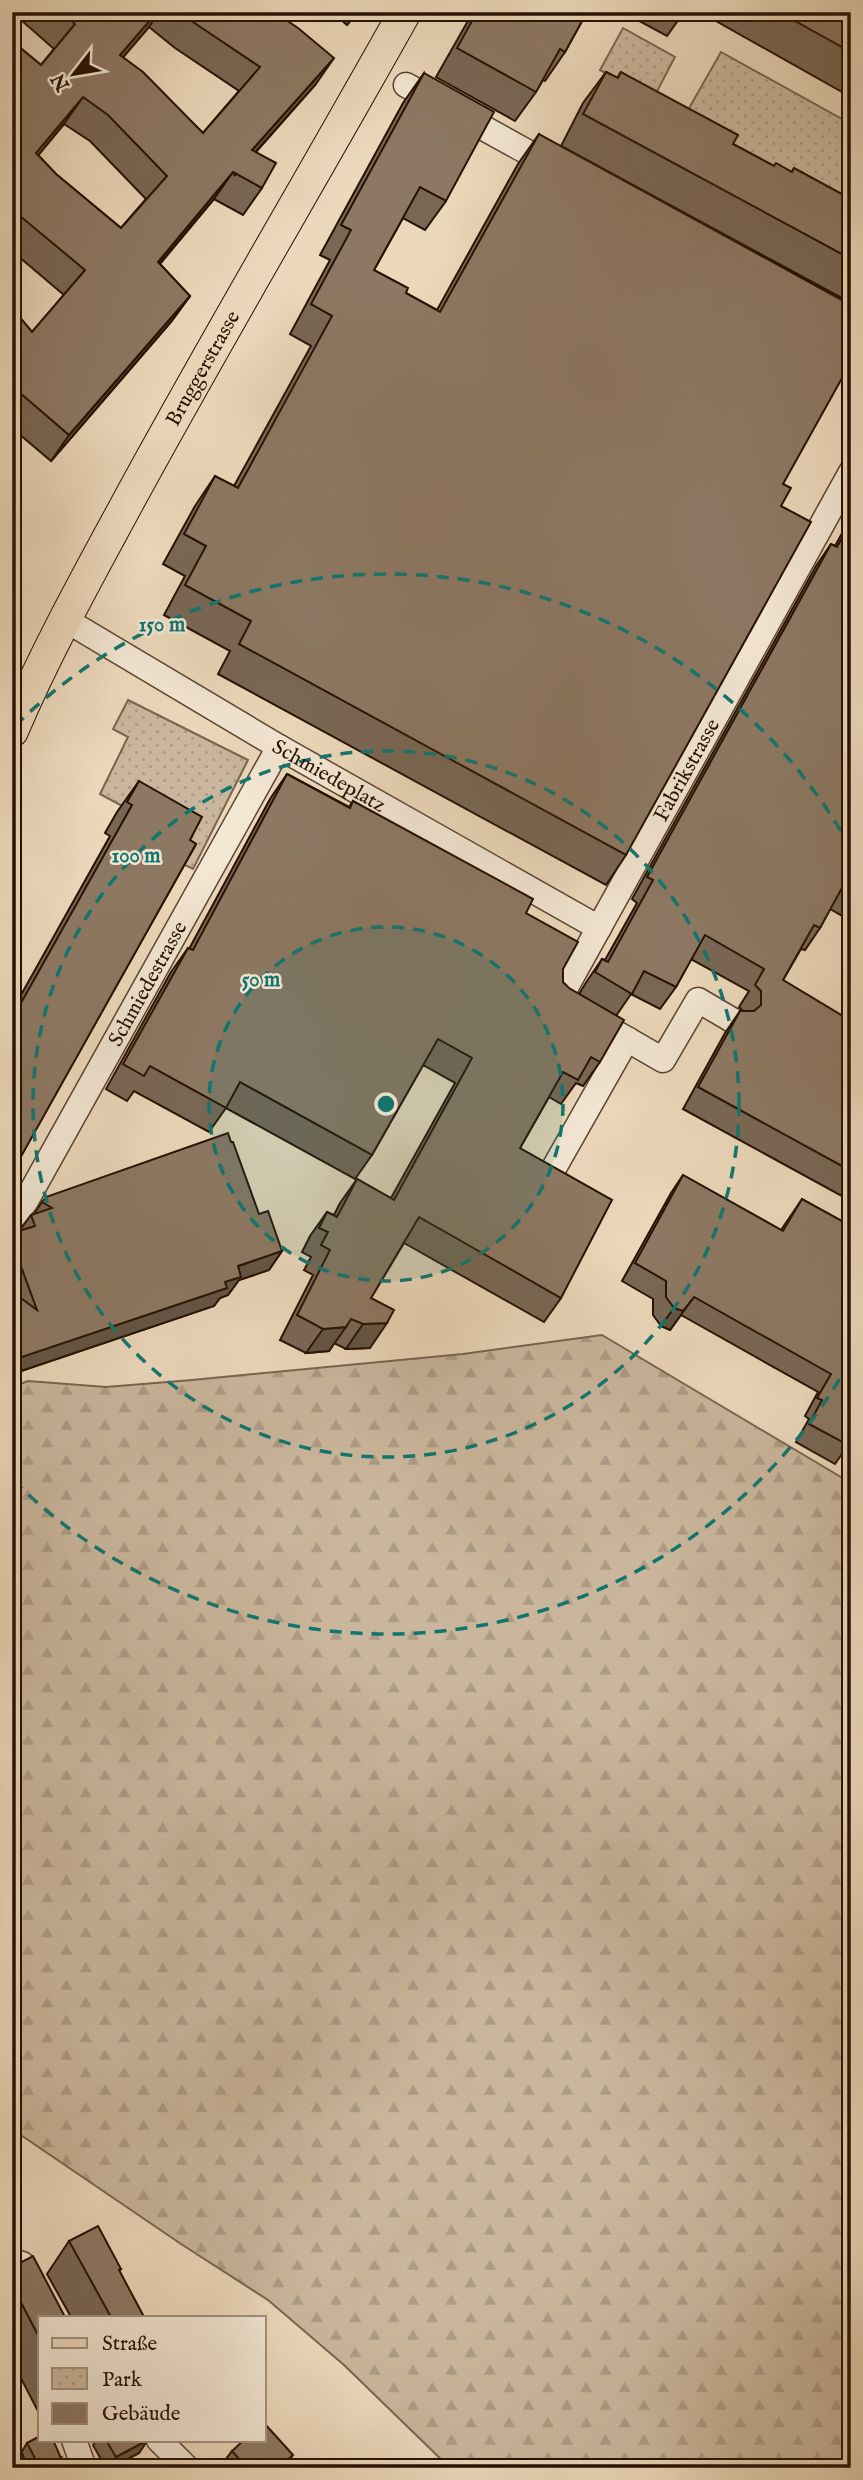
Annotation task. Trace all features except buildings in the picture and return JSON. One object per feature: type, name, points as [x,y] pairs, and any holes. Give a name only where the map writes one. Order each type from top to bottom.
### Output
[{"type":"main road","name":"Bruggerstrasse","points":[[12,731],[64,619],[188,391],[405,12]]},
{"type":"street","points":[[406,85],[577,179]]},
{"type":"street","name":"Fabrikstrasse","points":[[732,1020],[698,1000],[663,1060],[559,1000],[851,472]]},
{"type":"street","name":"Schmiedeplatz","points":[[64,619],[279,747],[599,928]]},
{"type":"street","name":"Schmiedestrasse","points":[[12,1218],[26,1201],[279,747]]},
{"type":"street","points":[[551,1175],[627,1040]]},
{"type":"street","points":[[12,2261],[22,2264],[48,2316]]},
{"type":"street","points":[[75,2442],[85,2468]]},
{"type":"street","points":[[161,2442],[187,2468]]},
{"type":"green space","points":[[623,28],[675,57],[653,99],[600,70]]},
{"type":"green space","points":[[721,52],[851,124],[851,219],[680,124]]},
{"type":"green space","points":[[128,700],[248,760],[193,869],[177,861],[187,841],[100,794],[128,737],[113,729]]},
{"type":"green space","points":[[602,1335],[851,1483],[851,2468],[450,2468],[344,2365],[268,2300],[12,2129],[12,1387],[28,1381],[106,1387],[192,1380],[463,1354]]}]
